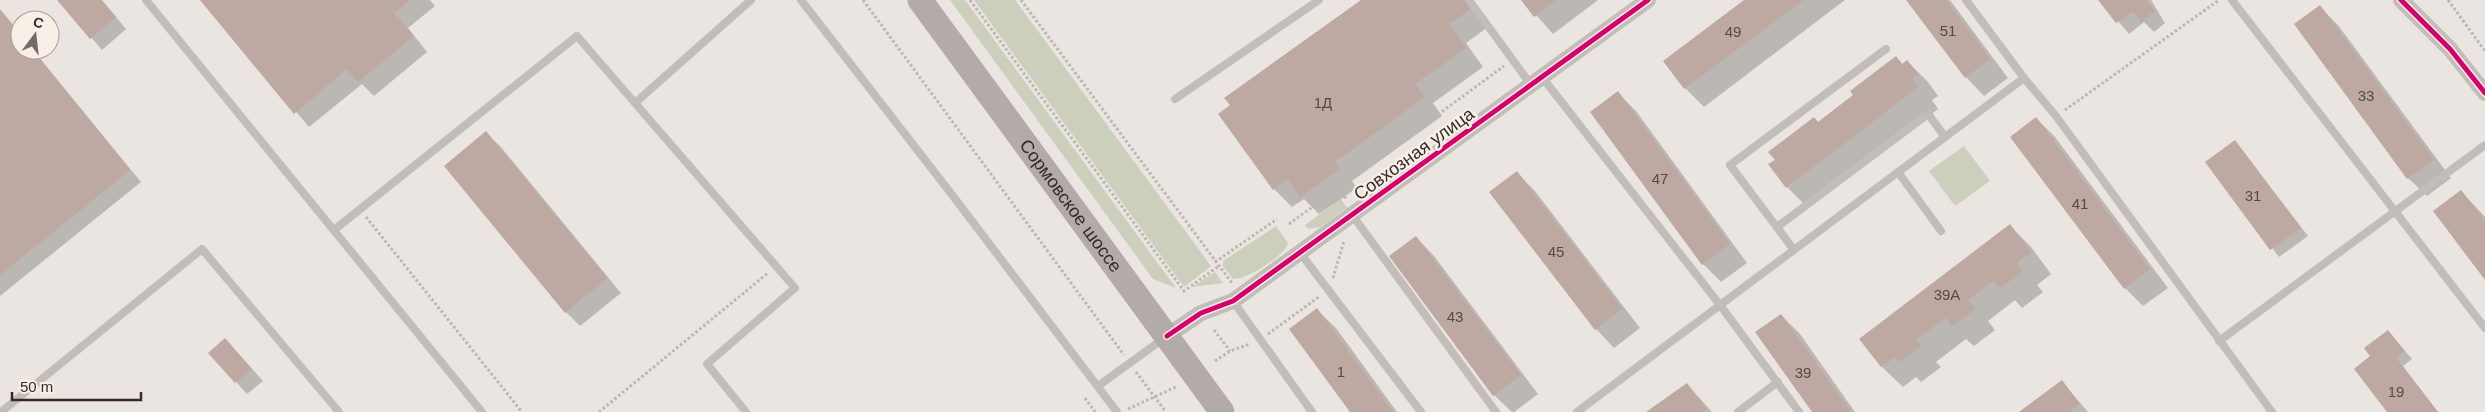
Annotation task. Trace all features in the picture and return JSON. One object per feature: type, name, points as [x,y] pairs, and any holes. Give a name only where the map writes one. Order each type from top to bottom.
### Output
[{"type":"main road","name":"Сормовское шоссе","points":[[920,0],[1222,412]]},
{"type":"street","name":"Совхозная улица","points":[[1167,336],[1201,314],[1237,299],[1301,254],[1352,211],[1648,0]]},
{"type":"street","points":[[2401,0],[2450,49],[2485,93]]},
{"type":"lane","points":[[146,0],[482,412]]},
{"type":"lane","points":[[635,103],[751,0]]},
{"type":"lane","points":[[801,0],[1116,412]]},
{"type":"lane","points":[[1175,99],[1319,0]]},
{"type":"lane","points":[[1469,0],[1512,59],[1536,81],[1720,305],[1800,412]]},
{"type":"lane","points":[[1966,0],[2024,78],[2056,116],[2218,341],[2272,412]]},
{"type":"lane","points":[[2232,0],[2397,210],[2485,328]]},
{"type":"lane","points":[[334,230],[577,36],[795,288],[707,364],[746,412]]},
{"type":"lane","points":[[1794,250],[1730,165],[1886,49]]},
{"type":"lane","points":[[1577,412],[2024,78]]},
{"type":"lane","points":[[1777,226],[1928,114],[1945,137]]},
{"type":"lane","points":[[2218,341],[2485,145]]},
{"type":"lane","points":[[1898,172],[1941,231]]},
{"type":"lane","points":[[1352,211],[1496,412]]},
{"type":"lane","points":[[1,412],[202,249],[339,412]]},
{"type":"lane","points":[[1301,254],[1421,412]]},
{"type":"lane","points":[[1237,299],[1260,340],[1312,412]]},
{"type":"lane","points":[[1098,386],[1167,336]]},
{"type":"lane","points":[[1738,412],[1778,382]]},
{"type":"path","points":[[862,0],[1166,412]]},
{"type":"path","points":[[970,0],[1184,291],[1218,266]]},
{"type":"path","points":[[1021,0],[1218,266],[1237,299]]},
{"type":"path","points":[[2056,116],[2219,0]]},
{"type":"path","points":[[2448,0],[2485,51]]},
{"type":"path","points":[[1289,224],[1512,59]]},
{"type":"path","points":[[1215,361],[1230,351],[1260,340],[1328,291],[1352,211],[1339,188]]},
{"type":"path","points":[[360,209],[522,412]]},
{"type":"path","points":[[1215,262],[1277,219]]},
{"type":"path","points":[[599,412],[776,266]]},
{"type":"path","points":[[1214,330],[1230,351]]},
{"type":"path","points":[[1128,409],[1178,386]]},
{"type":"path","points":[[1085,398],[1095,412]]},
{"type":"green space","points":[[950,0],[965,0],[1176,288],[1153,279]]},
{"type":"green space","points":[[974,0],[1015,0],[1211,266],[1184,287]]},
{"type":"green space","points":[[1964,146],[1990,181],[1955,206],[1929,171]]},
{"type":"green space","points":[[1341,199],[1347,208],[1320,227],[1308,229],[1305,225]]},
{"type":"green space","points":[[1276,226],[1288,243],[1286,248],[1273,260],[1255,272],[1239,279],[1233,279],[1223,266],[1223,261]]},
{"type":"green space","points":[[1215,272],[1223,283],[1192,287]]},
{"type":"building","points":[[57,0],[101,0],[116,17],[90,39]]},
{"type":"building","points":[[200,0],[410,0],[394,13],[414,36],[358,82],[347,69],[294,114]]},
{"type":"building","points":[[1361,0],[1465,0],[1471,9],[1449,24],[1466,48],[1415,84],[1425,97],[1335,162],[1340,169],[1300,197],[1288,179],[1273,190],[1218,114],[1230,105],[1224,98]]},
{"type":"building","points":[[1521,0],[1556,0],[1534,17]]},
{"type":"building","points":[[1744,0],[1803,0],[1684,89],[1663,61]]},
{"type":"building","points":[[1906,0],[1946,0],[1990,59],[1965,78]]},
{"type":"building","points":[[2098,0],[2146,0],[2155,11],[2141,22],[2133,11],[2116,23]]},
{"type":"building","points":[[2320,5],[2434,160],[2407,179],[2294,24]]},
{"type":"building","points":[[0,10],[10,22],[10,60],[41,60],[130,170],[0,275]]},
{"type":"building","points":[[1896,56],[1902,64],[1907,60],[1918,74],[1912,79],[1918,87],[1786,188],[1768,164],[1775,160],[1768,152],[1814,117],[1818,122],[1853,95],[1850,91]]},
{"type":"building","points":[[1618,91],[1730,244],[1702,265],[1590,112]]},
{"type":"building","points":[[2036,117],[2150,269],[2124,289],[2010,137]]},
{"type":"building","points":[[486,131],[607,278],[565,313],[444,166]]},
{"type":"building","points":[[2235,140],[2301,228],[2270,250],[2205,162]]},
{"type":"building","points":[[1517,171],[1622,309],[1595,330],[1489,192]]},
{"type":"building","points":[[2461,190],[2485,221],[2485,280],[2433,211]]},
{"type":"building","points":[[2010,224],[2031,252],[2017,263],[2023,271],[2000,288],[1994,280],[1968,300],[1975,309],[1952,326],[1946,318],[1916,340],[1921,346],[1899,362],[1895,357],[1881,367],[1859,339]]},
{"type":"building","points":[[1416,236],[1521,375],[1493,396],[1389,256]]},
{"type":"building","points":[[1317,308],[1393,412],[1350,412],[1289,329]]},
{"type":"building","points":[[1781,314],[1851,412],[1812,412],[1755,332]]},
{"type":"building","points":[[2388,330],[2405,351],[2396,358],[2438,412],[2387,412],[2354,369],[2370,356],[2364,348]]},
{"type":"building","points":[[225,338],[252,369],[235,383],[208,353]]},
{"type":"building","points":[[2062,380],[2080,404],[2069,412],[2019,412]]},
{"type":"building","points":[[1687,383],[1706,409],[1702,412],[1646,412]]},
{"type":"cycle path","points":[[1167,336],[1201,313],[1233,301],[1648,0]]},
{"type":"cycle path","points":[[2401,0],[2450,49],[2485,93]]}]
